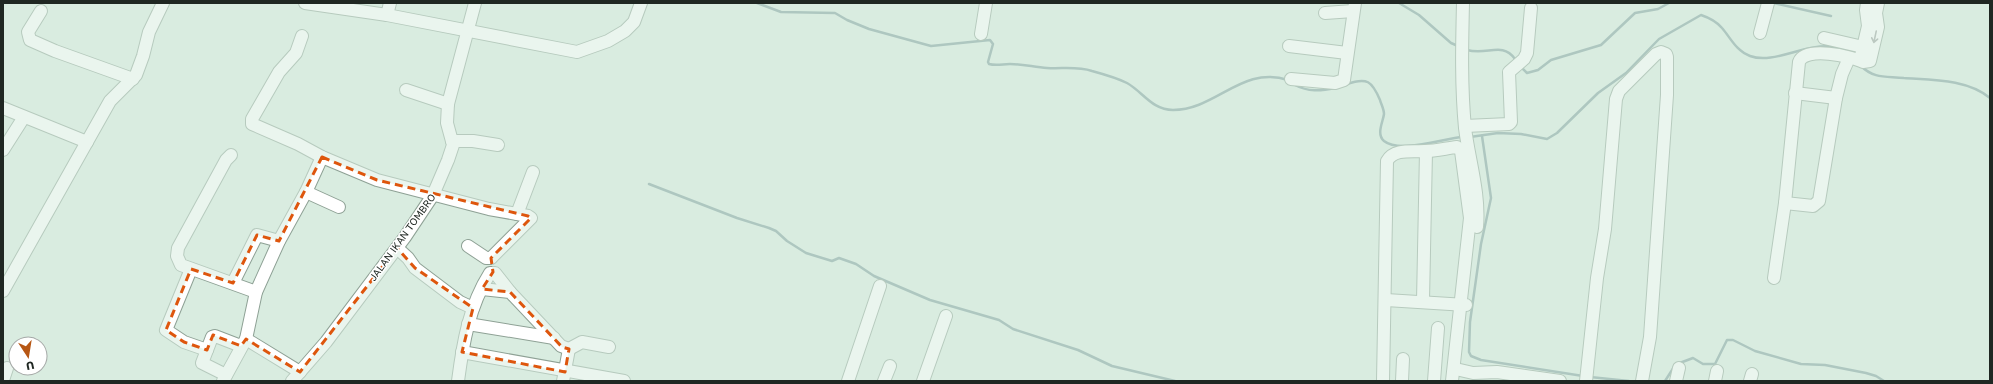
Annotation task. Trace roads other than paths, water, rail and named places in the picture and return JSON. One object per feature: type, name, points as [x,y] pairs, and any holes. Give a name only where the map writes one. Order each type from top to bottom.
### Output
[{"type":"street","points":[[3,290],[110,101],[133,79],[143,56],[149,32],[163,3]]},
{"type":"street","points":[[305,3],[389,9],[467,30],[577,52],[604,43],[625,31],[634,22],[641,3]]},
{"type":"street","name":"JALAN IKAN TOMBRO","points":[[296,377],[326,342],[397,248],[433,195],[448,160],[452,141],[447,123],[448,104],[475,3]]},
{"type":"street","points":[[981,34],[986,3]]},
{"type":"street","points":[[1463,3],[1463,90],[1470,218],[1463,305],[1460,372],[1497,372],[1560,381]]},
{"type":"street","points":[[1760,33],[1768,3]]},
{"type":"street","points":[[1774,278],[1785,202],[1799,62],[1804,55],[1819,53],[1867,62],[1870,61],[1878,27],[1872,19],[1867,3]]},
{"type":"street","points":[[1785,202],[1811,206],[1816,205],[1819,201],[1836,98],[1842,74],[1863,47],[1868,26],[1878,3]]},
{"type":"street","points":[[1291,79],[1335,83],[1342,82],[1345,78],[1354,7],[1325,13]]},
{"type":"street","points":[[1466,129],[1509,124],[1511,122],[1510,72],[1524,59],[1527,52],[1531,8]]},
{"type":"street","points":[[41,11],[28,32],[30,40],[55,51],[133,79]]},
{"type":"street","points":[[302,36],[296,53],[279,72],[251,122],[252,124],[298,144],[322,157],[377,180],[433,195],[518,212],[531,218],[491,258]]},
{"type":"street","points":[[1824,38],[1863,47]]},
{"type":"street","points":[[1288,46],[1348,53]]},
{"type":"street","points":[[1586,378],[1597,278],[1604,238],[1616,99],[1622,89],[1654,56],[1659,52],[1663,52],[1667,57],[1665,126],[1650,337],[1643,380]]},
{"type":"street","points":[[406,90],[448,104]]},
{"type":"street","points":[[1795,94],[1836,98]]},
{"type":"street","points":[[3,108],[87,142]]},
{"type":"street","points":[[3,150],[24,117]]},
{"type":"street","points":[[452,141],[473,141],[498,145]]},
{"type":"street","points":[[1383,381],[1386,300],[1386,163],[1392,155],[1403,152],[1457,147],[1466,148]]},
{"type":"street","points":[[1423,301],[1426,151]]},
{"type":"street","points":[[231,155],[196,214],[177,252],[179,263],[191,269],[256,292]]},
{"type":"street","points":[[296,377],[244,342],[215,336],[212,338],[203,364],[225,378],[244,342],[256,292],[279,241],[306,192],[322,157]]},
{"type":"street","points":[[518,212],[533,172]]},
{"type":"street","points":[[306,192],[339,207]]},
{"type":"street","points":[[233,283],[257,235],[279,241]]},
{"type":"street","points":[[468,246],[486,258],[491,258]]},
{"type":"street","points":[[397,248],[419,271],[460,302],[473,308]]},
{"type":"street","points":[[491,258],[493,272],[510,292],[562,347],[569,349]]},
{"type":"street","points":[[191,269],[166,330],[184,342],[207,350]]},
{"type":"street","points":[[458,381],[462,352],[473,308],[489,274],[493,272]]},
{"type":"street","points":[[848,381],[880,286]]},
{"type":"street","points":[[482,289],[510,292]]},
{"type":"street","points":[[1386,300],[1423,301],[1463,305]]},
{"type":"street","points":[[1452,381],[1463,305]]},
{"type":"street","points":[[923,381],[946,316]]},
{"type":"street","points":[[468,324],[554,338]]},
{"type":"street","points":[[1434,381],[1438,328]]},
{"type":"street","points":[[564,376],[569,349],[576,344],[582,342],[609,347]]},
{"type":"street","points":[[462,352],[564,376],[624,381]]},
{"type":"street","points":[[1402,381],[1403,359]]},
{"type":"street","points":[[884,381],[890,366]]},
{"type":"street","points":[[3,380],[8,368]]},
{"type":"street","points":[[1676,381],[1679,368]]},
{"type":"waterway","points":[[757,3],[781,12],[835,13],[847,20],[869,29],[931,46],[990,40],[993,44],[988,62],[989,64],[1015,64],[1047,68],[1086,69],[1119,79],[1133,87],[1153,104],[1166,109],[1173,110],[1188,108],[1203,103],[1243,83],[1257,78],[1272,77],[1288,80]]},
{"type":"waterway","points":[[1399,3],[1419,15],[1451,43],[1458,46]]},
{"type":"waterway","points":[[1522,68],[1527,73],[1538,70],[1551,60],[1601,45],[1635,13],[1658,9],[1669,3]]},
{"type":"waterway","points":[[1774,3],[1831,16]]},
{"type":"waterway","points":[[1470,137],[1498,133],[1521,134],[1547,139],[1557,133],[1598,93],[1626,73],[1659,39],[1701,15],[1709,18],[1722,28],[1737,47],[1745,54],[1750,56],[1770,58],[1824,46],[1835,47]]},
{"type":"waterway","points":[[1467,50],[1505,51],[1515,59]]},
{"type":"waterway","points":[[1861,66],[1871,73],[1881,76],[1937,80],[1960,84],[1971,87],[1990,98]]},
{"type":"waterway","points":[[1347,84],[1364,81],[1368,82],[1374,88],[1384,112],[1380,135],[1384,141],[1391,145],[1411,146],[1463,137]]},
{"type":"waterway","points":[[1295,85],[1305,89],[1315,90],[1335,88]]},
{"type":"waterway","points":[[1482,136],[1491,198],[1481,244],[1470,322],[1469,352],[1471,356],[1481,360],[1583,376]]},
{"type":"waterway","points":[[649,184],[737,218],[769,228],[776,231],[787,241],[806,253],[832,261],[839,258],[856,264],[874,276],[930,300],[999,320],[1013,329],[1078,350],[1112,366],[1175,381]]},
{"type":"waterway","points":[[1677,364],[1693,358],[1703,364],[1715,364],[1727,340],[1733,340],[1755,351],[1801,364],[1825,365],[1866,373],[1876,376],[1884,381]]},
{"type":"waterway","points":[[1665,381],[1674,367]]},
{"type":"waterway","points":[[1590,377],[1629,381]]}]
